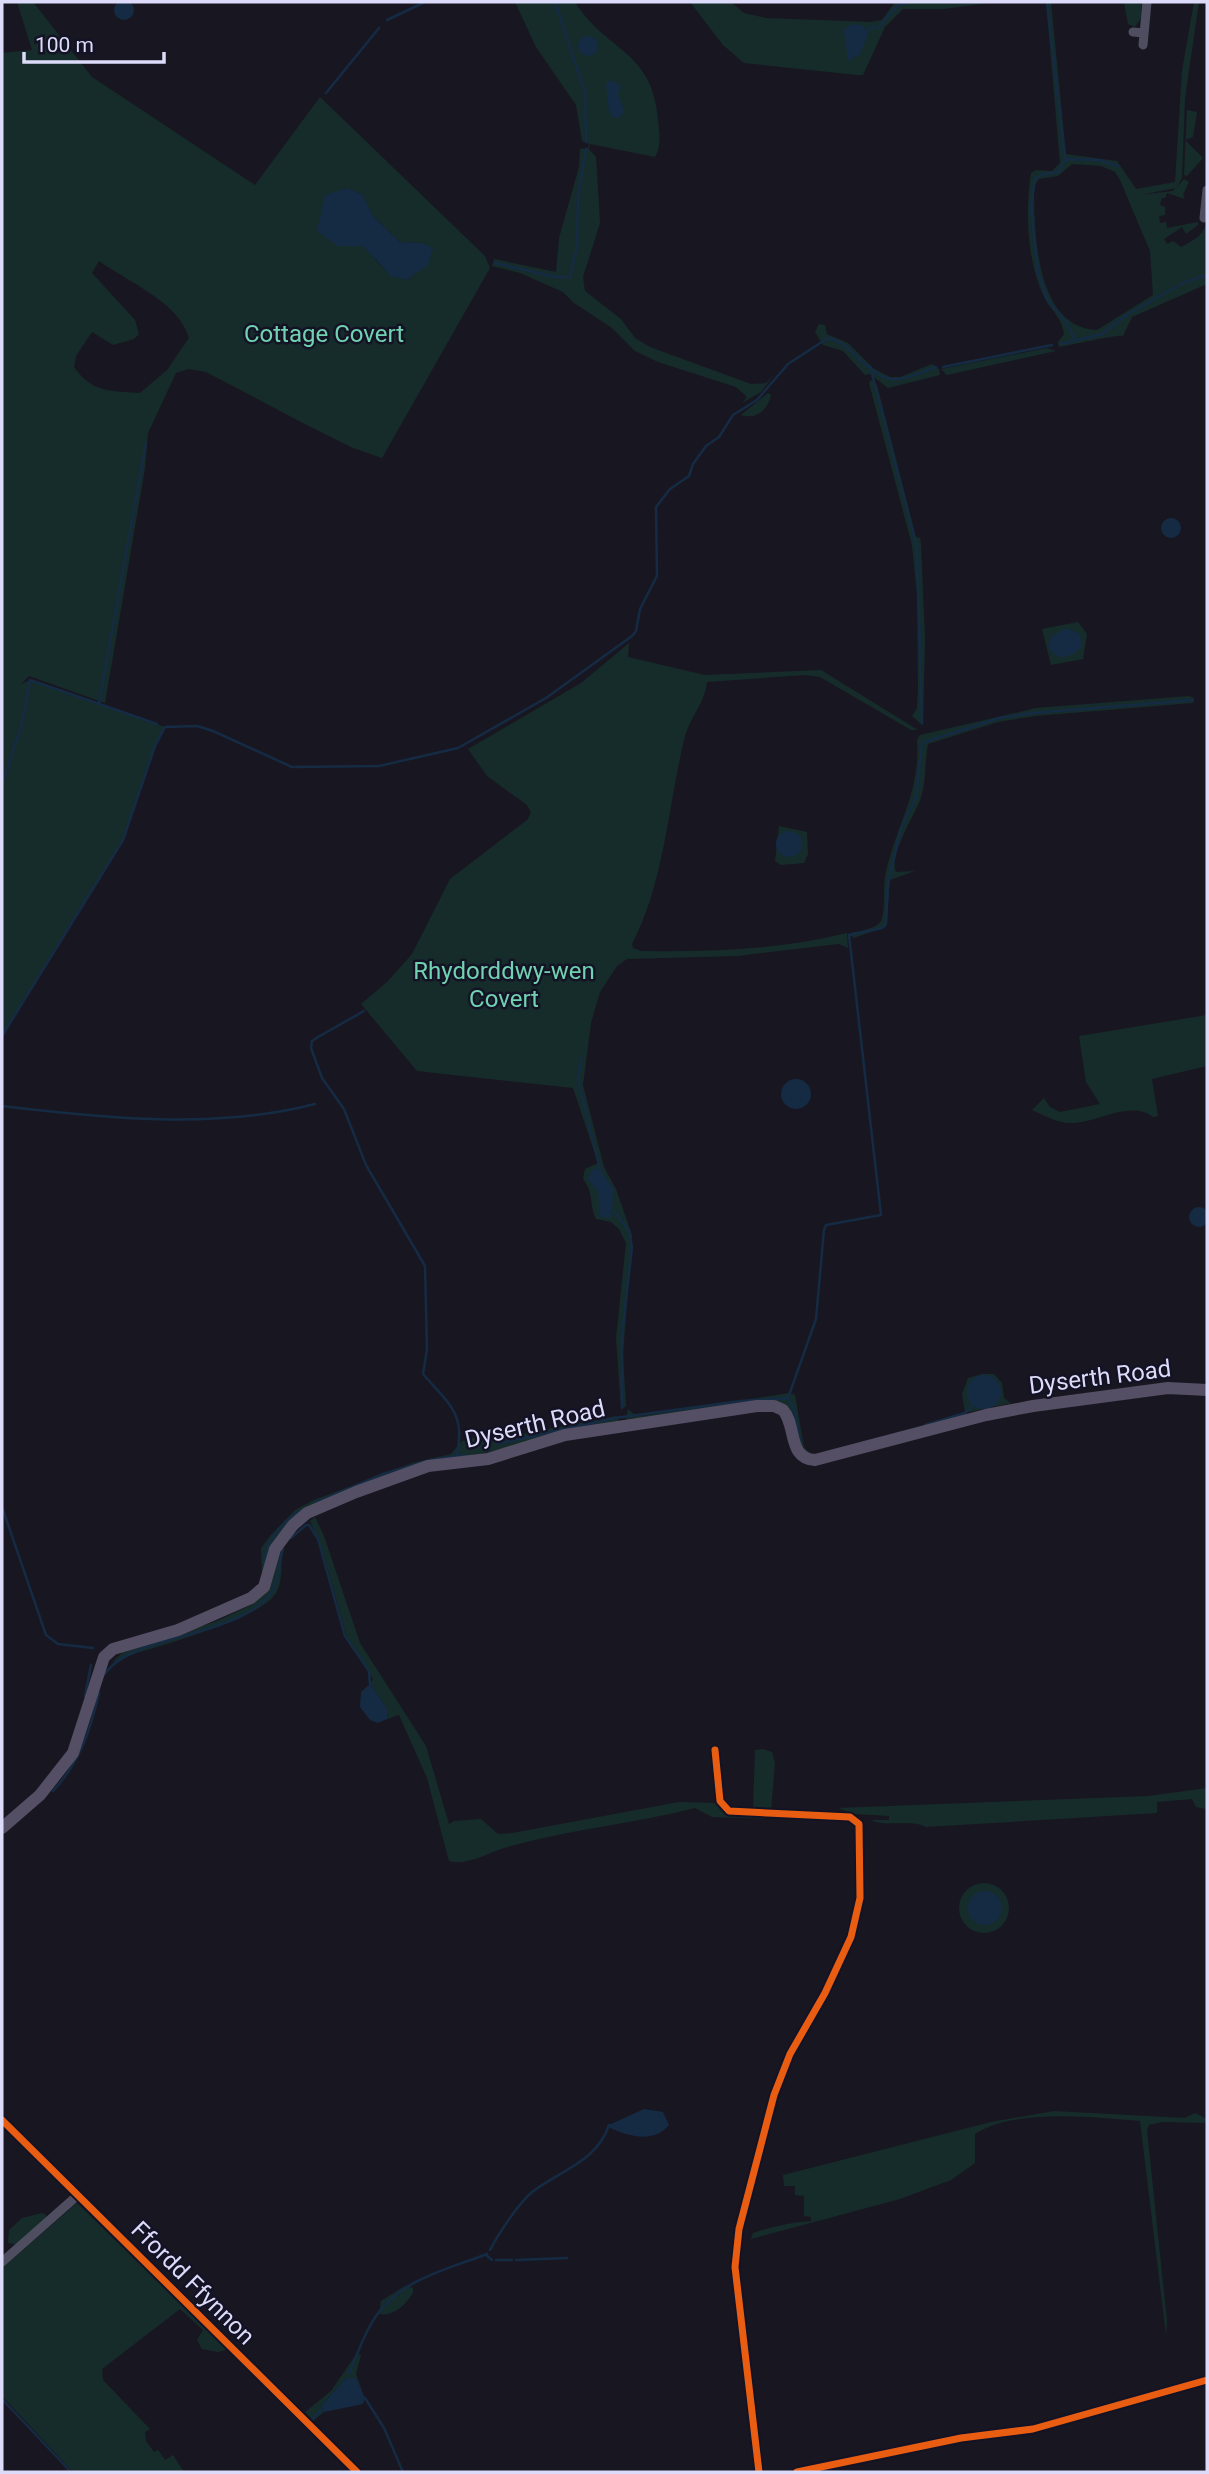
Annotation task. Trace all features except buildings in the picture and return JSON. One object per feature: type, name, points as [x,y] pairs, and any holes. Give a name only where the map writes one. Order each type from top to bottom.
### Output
[{"type":"main road","name":"Dyserth Road","points":[[2,1828],[40,1795],[68,1761],[80,1736],[93,1682],[104,1657],[113,1649],[178,1630],[251,1598],[268,1580],[281,1538],[300,1519],[346,1496],[410,1472],[488,1458],[565,1435],[757,1406],[774,1406],[783,1410],[797,1450],[805,1458],[816,1460],[986,1415],[1033,1406],[1168,1388],[1207,1390]]},
{"type":"street","points":[[1143,45],[1147,2]]},
{"type":"street","points":[[1132,32],[1144,33]]},
{"type":"street","points":[[1205,213],[1207,190]]},
{"type":"street","points":[[715,1750],[720,1801],[729,1811],[850,1817],[859,1824],[862,1849],[860,1898],[851,1937],[790,2054],[774,2095],[739,2229],[735,2267],[759,2472]]},
{"type":"street","name":"Ffordd Ffynnon","points":[[2,2120],[358,2472]]},
{"type":"street","points":[[2,2262],[78,2195]]},
{"type":"street","points":[[797,2472],[961,2438],[1033,2430],[1207,2380]]},
{"type":"green space","name":"Cottage Covert","points":[[17,2],[33,2],[92,77],[255,185],[320,97],[485,256],[490,268],[382,458],[353,448],[206,372],[189,369],[176,373],[148,433],[145,468],[105,703],[29,676],[21,684],[30,680],[165,727],[155,746],[123,840],[2,1036],[2,53],[32,50]],"holes":[[[348,188],[363,195],[372,215],[400,242],[422,243],[417,272],[406,280],[381,266],[372,255],[360,230]],[[99,261],[164,303],[183,325],[189,338],[167,370],[140,393],[111,391],[95,386],[74,367],[76,356],[92,332],[113,345],[134,339],[139,334],[135,320],[92,273]]]},
{"type":"green space","points":[[515,2],[575,2],[600,32],[638,65],[654,97],[660,139],[655,157],[590,144],[589,149],[596,157],[600,223],[583,277],[585,291],[621,319],[635,338],[650,347],[751,384],[766,383],[775,373],[761,392],[742,403],[747,397],[736,387],[658,362],[635,351],[612,328],[574,303],[563,292],[520,273],[492,266],[494,259],[556,272],[559,238],[579,167],[580,149],[588,148],[589,144],[582,141],[576,105],[536,47]]},
{"type":"green space","points":[[690,2],[731,2],[744,13],[766,18],[871,22],[882,20],[895,2],[995,2],[944,9],[903,9],[885,27],[863,75],[857,75],[744,63],[723,45]]},
{"type":"green space","points":[[1046,2],[1051,2],[1066,154],[1117,161],[1136,189],[1175,182],[1182,71],[1194,2],[1199,2],[1185,98],[1182,178],[1176,187],[1184,179],[1189,182],[1183,195],[1185,199],[1167,193],[1165,198],[1162,198],[1160,205],[1165,207],[1165,215],[1159,216],[1160,223],[1166,222],[1167,228],[1198,222],[1198,225],[1186,234],[1182,227],[1164,239],[1167,244],[1173,241],[1181,247],[1202,233],[1207,218],[1207,284],[1132,317],[1123,336],[1059,347],[1058,342],[1064,334],[1063,328],[1038,283],[1031,252],[1028,204],[1031,173],[1036,170],[1052,171],[1060,163]],"holes":[[[1072,164],[1101,166],[1115,172],[1120,180],[1150,251],[1153,295],[1097,330],[1076,325],[1061,313],[1050,295],[1042,274],[1038,250],[1034,186],[1039,179],[1058,176]],[[1176,188],[1173,191],[1140,195]]]},
{"type":"green space","points":[[1124,2],[1142,2],[1141,18],[1135,27],[1128,24]]},
{"type":"green space","points":[[1187,110],[1197,112],[1193,137],[1186,140]]},
{"type":"green space","points":[[1186,141],[1203,158],[1187,176],[1184,175]]},
{"type":"green space","points":[[819,324],[825,325],[827,334],[848,343],[873,368],[890,377],[900,377],[932,364],[939,369],[940,375],[888,388],[870,374],[865,375],[843,351],[823,345],[815,332]]},
{"type":"green space","points":[[1047,348],[1056,351],[947,375],[941,369]]},
{"type":"green space","points":[[871,380],[877,385],[916,537],[920,538],[921,544],[925,638],[923,726],[912,716],[917,708],[918,688],[917,595],[912,545],[869,383]]},
{"type":"green space","points":[[768,393],[771,395],[764,409],[756,415],[741,415]]},
{"type":"green space","points":[[1078,622],[1087,634],[1083,659],[1051,665],[1042,629]]},
{"type":"green space","name":"Rhydorddwy-wen Covert","points":[[629,643],[628,657],[705,675],[821,670],[918,730],[911,730],[820,677],[805,675],[707,682],[685,736],[659,868],[643,920],[632,944],[633,948],[641,951],[744,949],[847,933],[848,948],[839,944],[737,956],[627,959],[617,966],[600,992],[591,1023],[583,1085],[604,1167],[616,1189],[632,1235],[623,1355],[626,1406],[621,1410],[616,1338],[626,1243],[619,1229],[611,1222],[596,1219],[594,1214],[589,1189],[583,1179],[585,1169],[598,1163],[573,1088],[417,1071],[361,1004],[388,981],[412,954],[450,879],[527,820],[531,813],[527,805],[487,776],[468,749],[581,683]]},
{"type":"green space","points":[[1189,696],[1194,698],[1193,703],[1035,716],[998,722],[928,744],[921,798],[902,838],[895,865],[896,872],[915,871],[890,880],[886,927],[853,938],[851,933],[875,926],[883,917],[885,877],[911,794],[917,740],[920,735],[1036,708]]},
{"type":"green space","points":[[779,826],[807,832],[808,854],[804,863],[781,865],[775,861]]},
{"type":"green space","points":[[1207,1015],[1207,1066],[1152,1079],[1158,1116],[1125,1111],[1083,1122],[1068,1123],[1032,1110],[1044,1098],[1050,1107],[1060,1112],[1100,1104],[1086,1082],[1079,1036]]},
{"type":"green space","points":[[994,1374],[1002,1383],[1004,1398],[1011,1403],[965,1413],[962,1394],[968,1378]]},
{"type":"green space","points":[[789,1393],[795,1395],[804,1447],[811,1454],[801,1448],[789,1408],[626,1419],[628,1409],[642,1416]]},
{"type":"green space","points":[[616,1416],[619,1421],[463,1458],[298,1517],[262,1578],[261,1548],[295,1510],[314,1500],[412,1463],[451,1454],[462,1441],[472,1438],[500,1438]]},
{"type":"green space","points":[[315,1517],[360,1643],[426,1746],[449,1824],[454,1821],[481,1819],[498,1834],[512,1833],[679,1802],[716,1803],[725,1813],[768,1819],[712,1817],[695,1808],[533,1840],[464,1862],[449,1861],[427,1778],[399,1715],[387,1719],[388,1710],[370,1684],[373,1679],[348,1641],[322,1549],[310,1521]]},
{"type":"green space","points":[[282,1550],[278,1589],[265,1604],[225,1624],[112,1662],[123,1652],[217,1621],[253,1604]]},
{"type":"green space","points":[[755,1750],[772,1752],[775,1763],[771,1811],[756,1810],[753,1807]]},
{"type":"green space","points":[[1207,1788],[1207,1809],[1196,1807],[1192,1799],[1157,1802],[1157,1813],[926,1827],[913,1823],[878,1822],[871,1820],[889,1820],[889,1816],[855,1814],[838,1808],[1148,1796]]},
{"type":"green space","points":[[984,1883],[1002,1890],[1009,1908],[1002,1926],[984,1933],[966,1926],[959,1908],[966,1890]]},
{"type":"green space","points":[[1054,2111],[1185,2118],[1195,2113],[1207,2119],[1204,2123],[1163,2122],[1149,2125],[1147,2130],[1167,2321],[1166,2335],[1140,2121],[1055,2116],[1011,2120],[991,2126],[975,2134],[975,2163],[951,2180],[900,2199],[751,2239],[753,2233],[811,2221],[811,2217],[804,2216],[804,2196],[795,2195],[795,2186],[784,2186],[783,2175],[991,2122]]},
{"type":"green space","points":[[77,2203],[229,2349],[218,2352],[202,2349],[197,2340],[203,2330],[180,2309],[102,2369],[103,2380],[150,2429],[145,2432],[146,2441],[154,2452],[158,2450],[165,2460],[173,2455],[184,2472],[73,2472],[2,2396],[2,2268]]},
{"type":"green space","points":[[42,2213],[46,2215],[46,2219],[18,2245],[8,2243],[9,2230],[22,2218]]},
{"type":"green space","points":[[405,2286],[413,2288],[413,2293],[406,2302],[390,2314],[379,2314],[381,2301]]},
{"type":"green space","points":[[357,2353],[361,2355],[356,2374],[364,2396],[356,2378],[346,2378],[321,2406],[324,2412],[313,2421],[305,2412],[331,2391]]},
{"type":"water","points":[[124,0],[131,3],[134,10],[131,17],[124,20],[117,17],[114,10],[117,3]]},
{"type":"water","points":[[852,24],[864,26],[868,34],[860,54],[848,61],[844,30]]},
{"type":"water","points":[[588,36],[595,39],[598,46],[595,53],[588,56],[581,53],[578,46],[581,39]]},
{"type":"water","points":[[610,80],[621,86],[618,95],[625,112],[619,118],[614,118],[609,112],[606,84]]},
{"type":"water","points":[[348,188],[363,195],[372,215],[400,242],[422,243],[433,248],[428,265],[406,280],[391,276],[363,246],[338,246],[317,231],[325,195]]},
{"type":"water","points":[[1167,518],[1175,518],[1181,528],[1175,538],[1167,538],[1161,532],[1161,524]]},
{"type":"water","points":[[1066,628],[1080,634],[1082,647],[1069,656],[1060,657],[1048,647],[1051,637]]},
{"type":"water","points":[[789,831],[798,835],[802,844],[798,853],[789,857],[780,853],[776,844],[780,835]]},
{"type":"water","points":[[796,1079],[802,1080],[810,1088],[810,1100],[802,1108],[796,1109],[790,1108],[782,1100],[781,1094],[782,1088],[790,1080]]},
{"type":"water","points":[[592,1169],[600,1169],[614,1190],[611,1218],[600,1217],[598,1192],[588,1179]]},
{"type":"water","points":[[1195,1207],[1203,1207],[1209,1217],[1203,1227],[1195,1227],[1189,1221],[1189,1213]]},
{"type":"water","points":[[984,1375],[996,1380],[1001,1392],[996,1404],[984,1409],[972,1404],[967,1392],[972,1380]]},
{"type":"water","points":[[370,1684],[388,1710],[387,1719],[378,1723],[370,1720],[360,1707],[361,1692]]},
{"type":"water","points":[[985,1891],[997,1896],[1002,1908],[997,1920],[985,1925],[973,1920],[968,1908],[973,1896]]},
{"type":"water","points":[[644,2109],[663,2112],[669,2125],[656,2135],[641,2137],[610,2128],[609,2125]]},
{"type":"water","points":[[346,2378],[356,2378],[365,2398],[363,2404],[324,2412],[321,2406]]},
{"type":"waterway","points":[[387,20],[425,2]]},
{"type":"waterway","points":[[555,2],[585,93],[586,142]]},
{"type":"waterway","points":[[878,28],[898,5],[911,2]]},
{"type":"waterway","points":[[926,2],[974,2]]},
{"type":"waterway","points":[[1047,2],[1065,159],[1059,172],[1043,174],[1035,179],[1031,207],[1038,273],[1048,301],[1067,323],[1075,340]]},
{"type":"waterway","points":[[868,30],[875,26]]},
{"type":"waterway","points":[[326,93],[379,28]]},
{"type":"waterway","points":[[495,263],[555,277],[570,277],[577,247],[578,196],[586,149]]},
{"type":"waterway","points":[[1065,159],[1099,160],[1118,166]]},
{"type":"waterway","points":[[1060,344],[1102,334],[1128,314],[1185,282],[1207,275]]},
{"type":"waterway","points":[[2,1036],[123,840],[155,746],[165,727],[197,726],[213,731],[292,767],[379,766],[458,748],[546,698],[632,636],[636,631],[640,609],[657,576],[656,507],[670,489],[689,476],[693,464],[706,446],[719,437],[733,415],[757,400],[788,364],[828,338],[838,341],[871,369],[888,379],[908,377],[936,367]]},
{"type":"waterway","points":[[943,367],[1052,345]]},
{"type":"waterway","points":[[870,366],[917,548],[922,723]]},
{"type":"waterway","points":[[99,703],[146,443]]},
{"type":"waterway","points":[[2,785],[22,723],[30,680],[157,724]]},
{"type":"waterway","points":[[800,1441],[795,1412],[788,1398],[816,1319],[824,1230],[826,1225],[881,1215],[849,935],[882,928],[886,924],[888,884],[901,828],[916,798],[922,743],[999,718],[1193,700]]},
{"type":"waterway","points":[[364,1011],[312,1041],[311,1048],[322,1078],[344,1109],[366,1165],[425,1266],[427,1349],[423,1374],[447,1401],[457,1418],[457,1454]]},
{"type":"waterway","points":[[581,1057],[578,1080],[600,1169]]},
{"type":"waterway","points":[[2,1106],[119,1117],[198,1119],[238,1117],[315,1104]]},
{"type":"waterway","points":[[614,1211],[629,1231],[632,1247],[622,1336],[622,1407]]},
{"type":"waterway","points":[[496,1444],[615,1418],[741,1401],[788,1398]]},
{"type":"waterway","points":[[925,1425],[965,1413],[973,1405]]},
{"type":"waterway","points":[[430,1460],[464,1455]]},
{"type":"waterway","points":[[315,1503],[383,1474],[423,1462]]},
{"type":"waterway","points":[[2,1507],[46,1635],[58,1644],[93,1648]]},
{"type":"waterway","points":[[264,1567],[264,1558],[274,1535],[300,1511]]},
{"type":"waterway","points":[[291,1538],[309,1525],[318,1539],[345,1636],[369,1671],[370,1684]]},
{"type":"waterway","points":[[105,1674],[118,1661],[136,1651],[208,1629],[253,1610],[272,1591],[283,1549]]},
{"type":"waterway","points":[[85,1696],[91,1665]]},
{"type":"waterway","points":[[53,1791],[70,1769],[83,1745],[99,1693]]},
{"type":"waterway","points":[[490,2250],[509,2219],[527,2197],[586,2157],[596,2148],[609,2125]]},
{"type":"waterway","points":[[349,2373],[369,2328],[391,2299],[405,2288],[436,2272],[487,2254]]},
{"type":"waterway","points":[[486,2255],[492,2260]]},
{"type":"waterway","points":[[516,2260],[567,2258]]},
{"type":"waterway","points":[[496,2260],[512,2260]]},
{"type":"waterway","points":[[365,2398],[384,2428],[403,2472]]},
{"type":"waterway","points":[[2,2399],[71,2472]]},
{"type":"waterway","points":[[312,2419],[322,2410]]},
{"type":"cycle path","points":[[715,1750],[720,1801],[729,1811],[850,1817],[859,1824],[860,1898],[851,1937],[825,1993],[790,2054],[774,2095],[739,2229],[735,2267],[759,2472]]},
{"type":"cycle path","points":[[2,2120],[357,2472]]},
{"type":"cycle path","points":[[797,2472],[961,2438],[1033,2429],[1207,2380]]}]
